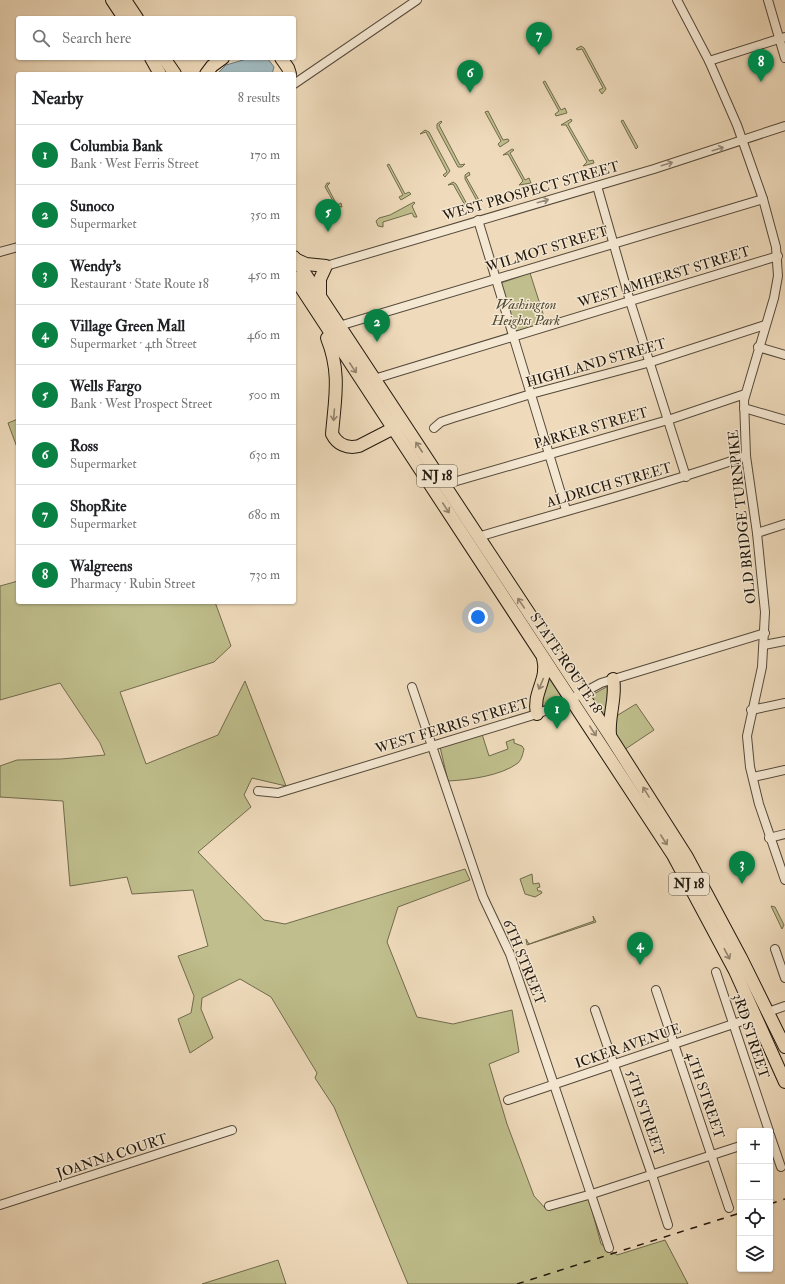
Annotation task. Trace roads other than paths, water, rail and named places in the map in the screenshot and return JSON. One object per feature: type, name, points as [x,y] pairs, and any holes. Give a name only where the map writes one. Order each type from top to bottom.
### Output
[{"type":"highway","points":[[112,0],[123,16]]},
{"type":"highway","points":[[125,0],[136,16]]},
{"type":"highway","points":[[152,60],[159,72]]},
{"type":"highway","points":[[165,60],[173,72]]},
{"type":"highway","points":[[208,72],[212,66],[220,60]]},
{"type":"highway","points":[[282,60],[289,72]]},
{"type":"highway","points":[[296,259],[306,264],[326,266],[318,284],[320,296]]},
{"type":"highway","name":"STATE ROUTE 18","points":[[296,261],[478,537],[673,855],[730,960],[785,1047]]},
{"type":"highway","name":"STATE ROUTE 18","points":[[296,280],[542,655],[610,736],[687,857],[718,914],[763,1014],[785,1082]]},
{"type":"highway","points":[[320,318],[334,356],[337,374],[332,434],[336,441],[343,446],[353,448],[394,428],[400,417]]},
{"type":"highway","points":[[537,714],[535,699],[545,675],[542,655]]},
{"type":"highway","points":[[610,736],[609,720],[615,690],[613,679]]},
{"type":"street","points":[[296,83],[417,0]]},
{"type":"street","name":"OLD BRIDGE TURNPIKE","points":[[677,0],[709,61],[743,141],[763,199],[778,256],[776,290],[745,394],[744,408],[746,456],[764,589],[765,633],[761,673],[747,736],[748,755],[752,777],[769,838],[785,880]]},
{"type":"street","points":[[768,0],[782,38],[785,58]]},
{"type":"street","points":[[709,61],[782,38]]},
{"type":"street","name":"WEST PROSPECT STREET","points":[[326,266],[597,186],[743,141],[785,126]]},
{"type":"street","points":[[597,186],[630,301],[686,477]]},
{"type":"street","name":"WILMOT STREET","points":[[339,326],[763,199]]},
{"type":"street","points":[[478,220],[497,278],[566,510]]},
{"type":"street","points":[[0,252],[16,247]]},
{"type":"street","name":"WEST AMHERST STREET","points":[[374,379],[778,256]]},
{"type":"street","points":[[776,290],[780,288],[785,289]]},
{"type":"street","name":"HIGHLAND STREET","points":[[434,428],[441,422],[531,394],[650,362],[765,325]]},
{"type":"street","points":[[758,347],[785,355]]},
{"type":"street","name":"PARKER STREET","points":[[443,484],[668,420],[745,394]]},
{"type":"street","points":[[744,408],[785,420]]},
{"type":"street","name":"ALDRICH STREET","points":[[478,537],[566,510],[686,477],[746,456]]},
{"type":"street","points":[[757,532],[785,524]]},
{"type":"street","name":"WEST FERRIS STREET","points":[[258,791],[278,793],[431,745],[537,714],[613,679],[765,633]]},
{"type":"street","points":[[764,646],[785,641]]},
{"type":"street","name":"6TH STREET","points":[[412,687],[483,897],[510,954],[609,1248]]},
{"type":"street","points":[[752,710],[785,703]]},
{"type":"street","points":[[752,777],[785,770]]},
{"type":"street","points":[[769,838],[785,834]]},
{"type":"street","points":[[775,949],[785,978]]},
{"type":"street","name":"3RD STREET","points":[[716,972],[768,1128]]},
{"type":"street","name":"4TH STREET","points":[[656,990],[729,1208]]},
{"type":"street","name":"ICKER AVENUE","points":[[508,1100],[785,1006]]},
{"type":"street","name":"5TH STREET","points":[[595,1010],[668,1225]]},
{"type":"street","name":"JOANNA COURT","points":[[0,1205],[232,1130]]},
{"type":"street","points":[[773,1144],[781,1167]]},
{"type":"street","points":[[549,1206],[592,1194],[737,1147]]},
{"type":"water","points":[[243,60],[269,60],[274,67],[273,72],[219,72],[226,65]]},
{"type":"railway","points":[[773,1203],[785,1199]]},
{"type":"railway","points":[[517,1284],[737,1214]]},
{"type":"place","name":"ShopRite","points":[[539,55]]},
{"type":"place","name":"Walgreens","points":[[761,82]]},
{"type":"place","name":"Ross","points":[[470,93]]},
{"type":"place","name":"Wells Fargo","points":[[328,232]]},
{"type":"place","name":"Sunoco","points":[[377,342]]},
{"type":"place","name":"Columbia Bank","points":[[557,729]]},
{"type":"place","name":"Wendy's","points":[[742,884]]},
{"type":"place","name":"Village Green Mall","points":[[640,965]]},
{"type":"park label","name":"Washington Heights Park","points":[[526,312]]}]
